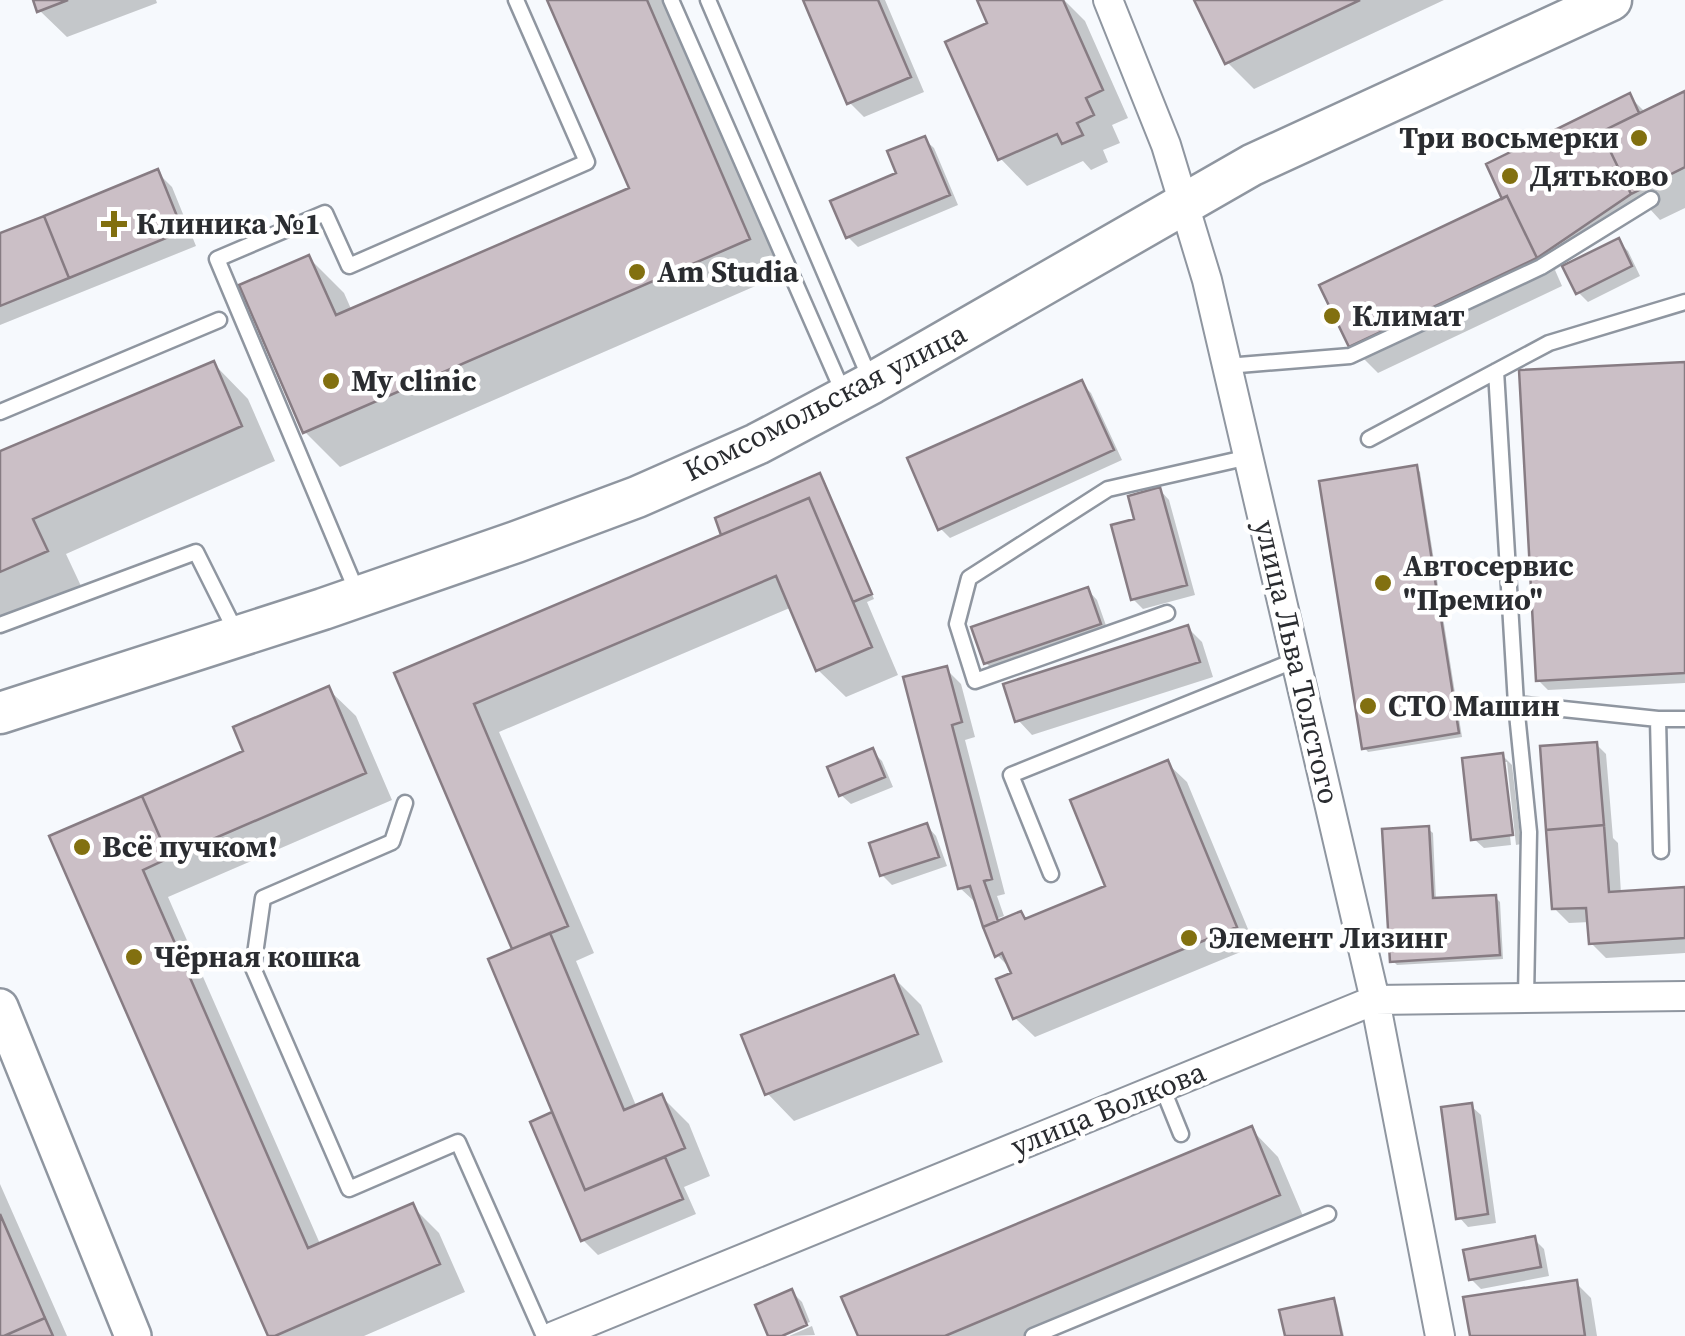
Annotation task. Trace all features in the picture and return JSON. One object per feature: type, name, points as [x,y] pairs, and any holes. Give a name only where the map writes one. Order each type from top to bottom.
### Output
[{"type":"main road","name":"Комсомольская улица","points":[[0,714],[516,542],[637,497],[757,444],[858,391],[1252,166],[1611,0]]},
{"type":"street","name":"улица Льва Толстого","points":[[1108,0],[1166,145],[1207,280],[1376,1000],[1440,1336]]},
{"type":"street","name":"улица Волкова","points":[[554,1336],[1376,1000],[1685,996]]},
{"type":"street","points":[[0,1007],[133,1336]]},
{"type":"lane","points":[[359,596],[216,259],[325,213],[348,266],[587,162],[516,0]]},
{"type":"lane","points":[[670,0],[858,391]]},
{"type":"lane","points":[[708,0],[858,391]]},
{"type":"lane","points":[[1228,366],[1350,356],[1542,267],[1651,199]]},
{"type":"lane","points":[[1369,439],[1549,343],[1685,302]]},
{"type":"lane","points":[[0,412],[219,320]]},
{"type":"lane","points":[[1496,371],[1516,704],[1529,832],[1526,998]]},
{"type":"lane","points":[[1167,613],[976,681],[957,624],[970,578],[1108,489],[1249,457]]},
{"type":"lane","points":[[0,625],[196,552],[238,637]]},
{"type":"lane","points":[[1051,874],[1011,776],[1296,660]]},
{"type":"lane","points":[[1516,704],[1685,719]]},
{"type":"lane","points":[[1658,718],[1661,851]]},
{"type":"lane","points":[[405,803],[392,842],[263,898],[253,968],[350,1189],[458,1142],[544,1336]]},
{"type":"lane","points":[[1162,1087],[1181,1134]]},
{"type":"lane","points":[[1033,1336],[1328,1214]]},
{"type":"building","points":[[33,0],[68,0],[37,12]]},
{"type":"building","points":[[547,0],[647,0],[750,239],[303,433],[239,285],[309,255],[336,315],[629,188]]},
{"type":"building","points":[[803,0],[878,0],[911,77],[847,104]]},
{"type":"building","points":[[977,0],[1063,0],[1103,90],[1086,98],[1094,115],[1077,123],[1083,135],[1062,144],[1057,134],[998,160],[945,42],[987,23]]},
{"type":"building","points":[[1194,0],[1360,0],[1225,64]]},
{"type":"building","points":[[1685,91],[1685,167],[1631,194],[1601,132]]},
{"type":"building","points":[[1630,93],[1639,113],[1601,132],[1631,194],[1537,258],[1507,196],[1502,199],[1486,164]]},
{"type":"building","points":[[925,136],[950,195],[846,238],[830,201],[896,173],[887,151]]},
{"type":"building","name":"Клиника №1","points":[[158,169],[183,231],[69,278],[44,216]]},
{"type":"building","points":[[1507,196],[1537,258],[1349,347],[1319,285]]},
{"type":"building","points":[[44,216],[69,278],[0,306],[0,233]]},
{"type":"building","points":[[1619,238],[1632,266],[1576,294],[1562,266]]},
{"type":"building","points":[[214,361],[242,426],[33,519],[48,551],[0,572],[0,451]]},
{"type":"building","points":[[1685,362],[1685,673],[1536,681],[1519,370]]},
{"type":"building","points":[[1082,380],[1114,450],[938,530],[907,458]]},
{"type":"building","points":[[1417,465],[1459,733],[1362,749],[1319,481]]},
{"type":"building","points":[[820,473],[872,594],[853,602],[809,498],[721,535],[715,518]]},
{"type":"building","points":[[1160,487],[1187,585],[1131,600],[1111,525],[1134,519],[1128,496]]},
{"type":"building","points":[[809,498],[872,647],[816,671],[776,576],[474,704],[568,926],[512,949],[394,673]]},
{"type":"building","points":[[1088,587],[1101,624],[984,664],[971,627]]},
{"type":"building","points":[[1188,625],[1200,662],[1015,722],[1003,684]]},
{"type":"building","points":[[947,666],[962,722],[952,725],[992,879],[984,881],[998,921],[983,927],[970,886],[958,889],[903,677]]},
{"type":"building","points":[[329,686],[366,773],[169,858],[142,796],[243,751],[233,727]]},
{"type":"building","points":[[1597,742],[1604,825],[1546,830],[1540,746]]},
{"type":"building","points":[[873,748],[885,777],[839,796],[827,767]]},
{"type":"building","points":[[1503,753],[1513,835],[1471,840],[1462,758]]},
{"type":"building","points":[[1168,760],[1237,927],[1013,1019],[996,979],[1011,973],[1002,953],[995,957],[983,927],[1021,911],[1025,919],[1105,886],[1070,800]]},
{"type":"building","points":[[142,796],[169,858],[143,870],[308,1248],[413,1203],[440,1264],[275,1336],[268,1336],[49,836]]},
{"type":"building","points":[[927,823],[939,857],[880,876],[869,843]]},
{"type":"building","points":[[1604,825],[1609,892],[1685,887],[1685,938],[1589,944],[1586,908],[1552,909],[1546,830]]},
{"type":"building","points":[[1429,826],[1433,898],[1496,895],[1500,955],[1390,962],[1382,829]]},
{"type":"building","points":[[550,933],[624,1110],[662,1094],[685,1148],[585,1190],[488,959]]},
{"type":"building","points":[[894,975],[918,1034],[765,1095],[741,1035]]},
{"type":"building","points":[[1472,1103],[1488,1214],[1456,1219],[1441,1107]]},
{"type":"building","points":[[552,1112],[585,1190],[665,1157],[683,1199],[581,1241],[530,1122]]},
{"type":"building","points":[[1252,1126],[1280,1195],[945,1336],[858,1336],[841,1297]]},
{"type":"building","points":[[0,1214],[45,1318],[4,1336],[0,1336]]},
{"type":"building","points":[[1535,1236],[1541,1267],[1469,1280],[1463,1250]]},
{"type":"building","points":[[1577,1280],[1585,1336],[1470,1336],[1463,1297]]},
{"type":"building","points":[[792,1289],[807,1325],[782,1336],[768,1336],[755,1305]]},
{"type":"building","points":[[1334,1298],[1342,1336],[1285,1336],[1279,1310]]},
{"type":"building","points":[[45,1318],[53,1336],[4,1336]]},
{"type":"place","name":"Три восьмерки","points":[[1639,138]]},
{"type":"place","name":"Дятьково","points":[[1510,176]]},
{"type":"place","name":"Клиника №1","points":[[114,224]]},
{"type":"place","name":"Am Studia","points":[[637,272]]},
{"type":"place","name":"Климат","points":[[1332,316]]},
{"type":"place","name":"My clinic","points":[[331,381]]},
{"type":"place","name":"Автосервис \"Премио\"","points":[[1383,583]]},
{"type":"place","name":"СТО Машин","points":[[1368,706]]},
{"type":"place","name":"Всё пучком!","points":[[82,847]]},
{"type":"place","name":"Элемент Лизинг","points":[[1189,938]]},
{"type":"place","name":"Чёрная кошка","points":[[134,957]]}]
